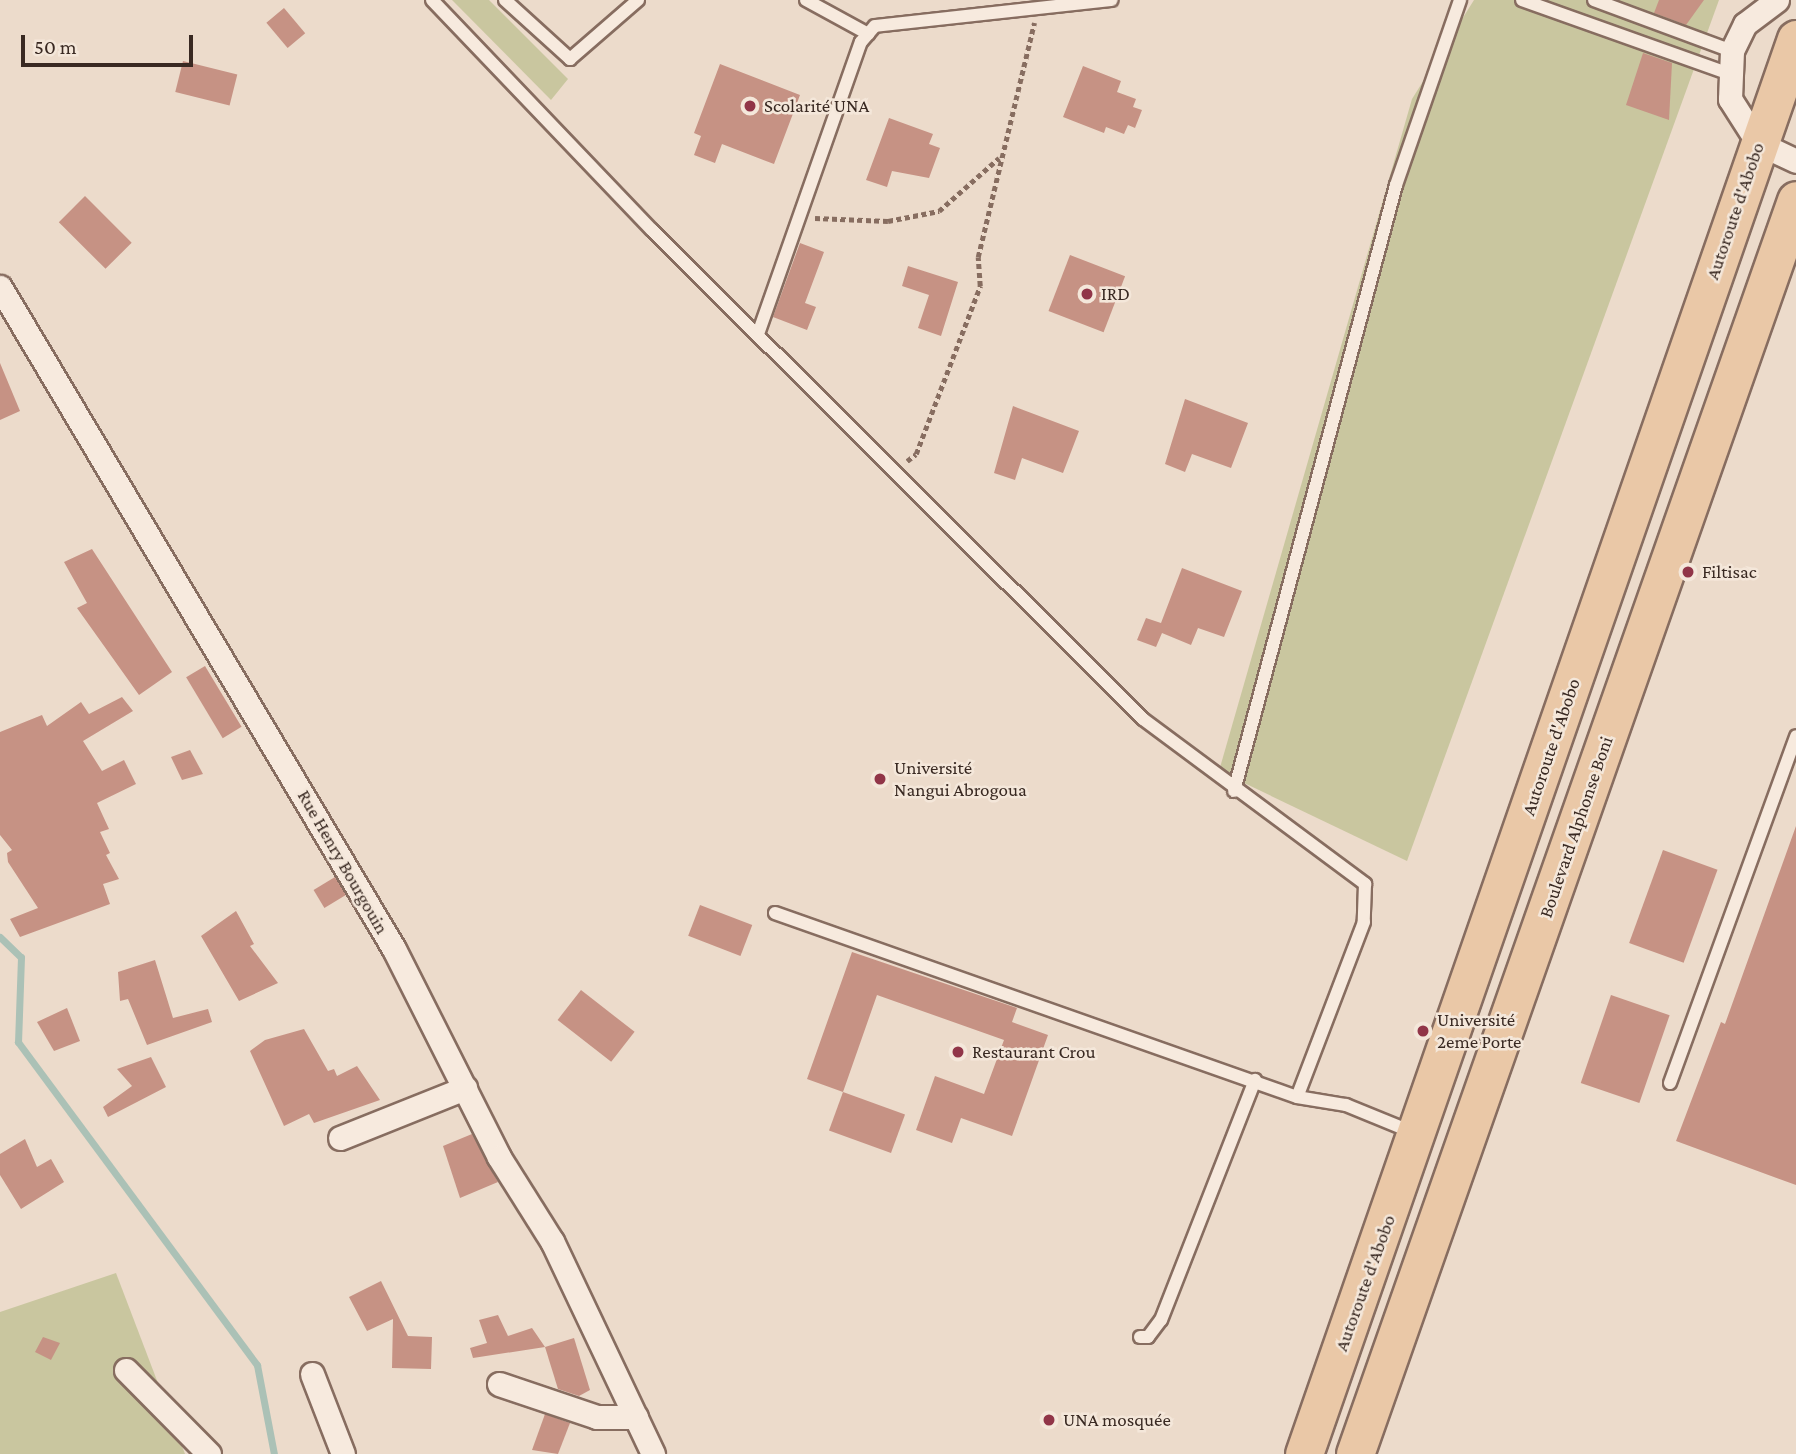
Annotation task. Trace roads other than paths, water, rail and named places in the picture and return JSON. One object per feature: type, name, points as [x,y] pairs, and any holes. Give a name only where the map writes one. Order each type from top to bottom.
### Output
[{"type":"main road","name":"Autoroute d'Abobo","points":[[1304,1454],[1418,1134],[1796,39]]},
{"type":"main road","name":"Boulevard Alphonse Boni","points":[[1355,1454],[1796,200]]},
{"type":"street","points":[[1777,0],[1745,24],[1729,62],[1740,123],[1758,143],[1796,161]]},
{"type":"street","name":"Rue Henry Bourgouin","points":[[0,287],[394,949],[499,1157],[552,1241],[653,1454]]},
{"type":"street","points":[[340,1138],[465,1088]]},
{"type":"street","points":[[126,1370],[209,1454]]},
{"type":"street","points":[[312,1374],[343,1454]]},
{"type":"street","points":[[499,1384],[597,1417],[636,1418]]},
{"type":"lane","points":[[432,0],[758,334],[1114,692],[1234,790],[1354,872],[1369,896],[1364,922],[1297,1097]]},
{"type":"lane","points":[[505,0],[570,59],[638,0]]},
{"type":"lane","points":[[806,0],[868,34]]},
{"type":"lane","points":[[758,334],[796,215],[868,34],[875,26],[896,20],[1112,0]]},
{"type":"lane","points":[[1234,790],[1396,185],[1460,0]]},
{"type":"lane","points":[[1522,0],[1729,62]]},
{"type":"lane","points":[[1594,0],[1729,62]]},
{"type":"lane","points":[[1670,1083],[1796,736]]},
{"type":"lane","points":[[775,914],[1255,1080],[1297,1097],[1346,1105],[1418,1134]]},
{"type":"lane","points":[[1140,1337],[1148,1337],[1161,1320],[1255,1080]]},
{"type":"waterway","points":[[0,937],[21,957],[18,1042],[257,1365],[274,1454]]},
{"type":"place","name":"Scolarité UNA","points":[[750,106]]},
{"type":"place","name":"IRD","points":[[1087,294]]},
{"type":"place","name":"Filtisac","points":[[1688,572]]},
{"type":"place","name":"Université Nangui Abrogoua","points":[[880,779]]},
{"type":"place","name":"Université 2eme Porte","points":[[1423,1031]]},
{"type":"place","name":"Restaurant Crou","points":[[958,1052]]},
{"type":"place","name":"UNA mosquée","points":[[1049,1420]]}]
